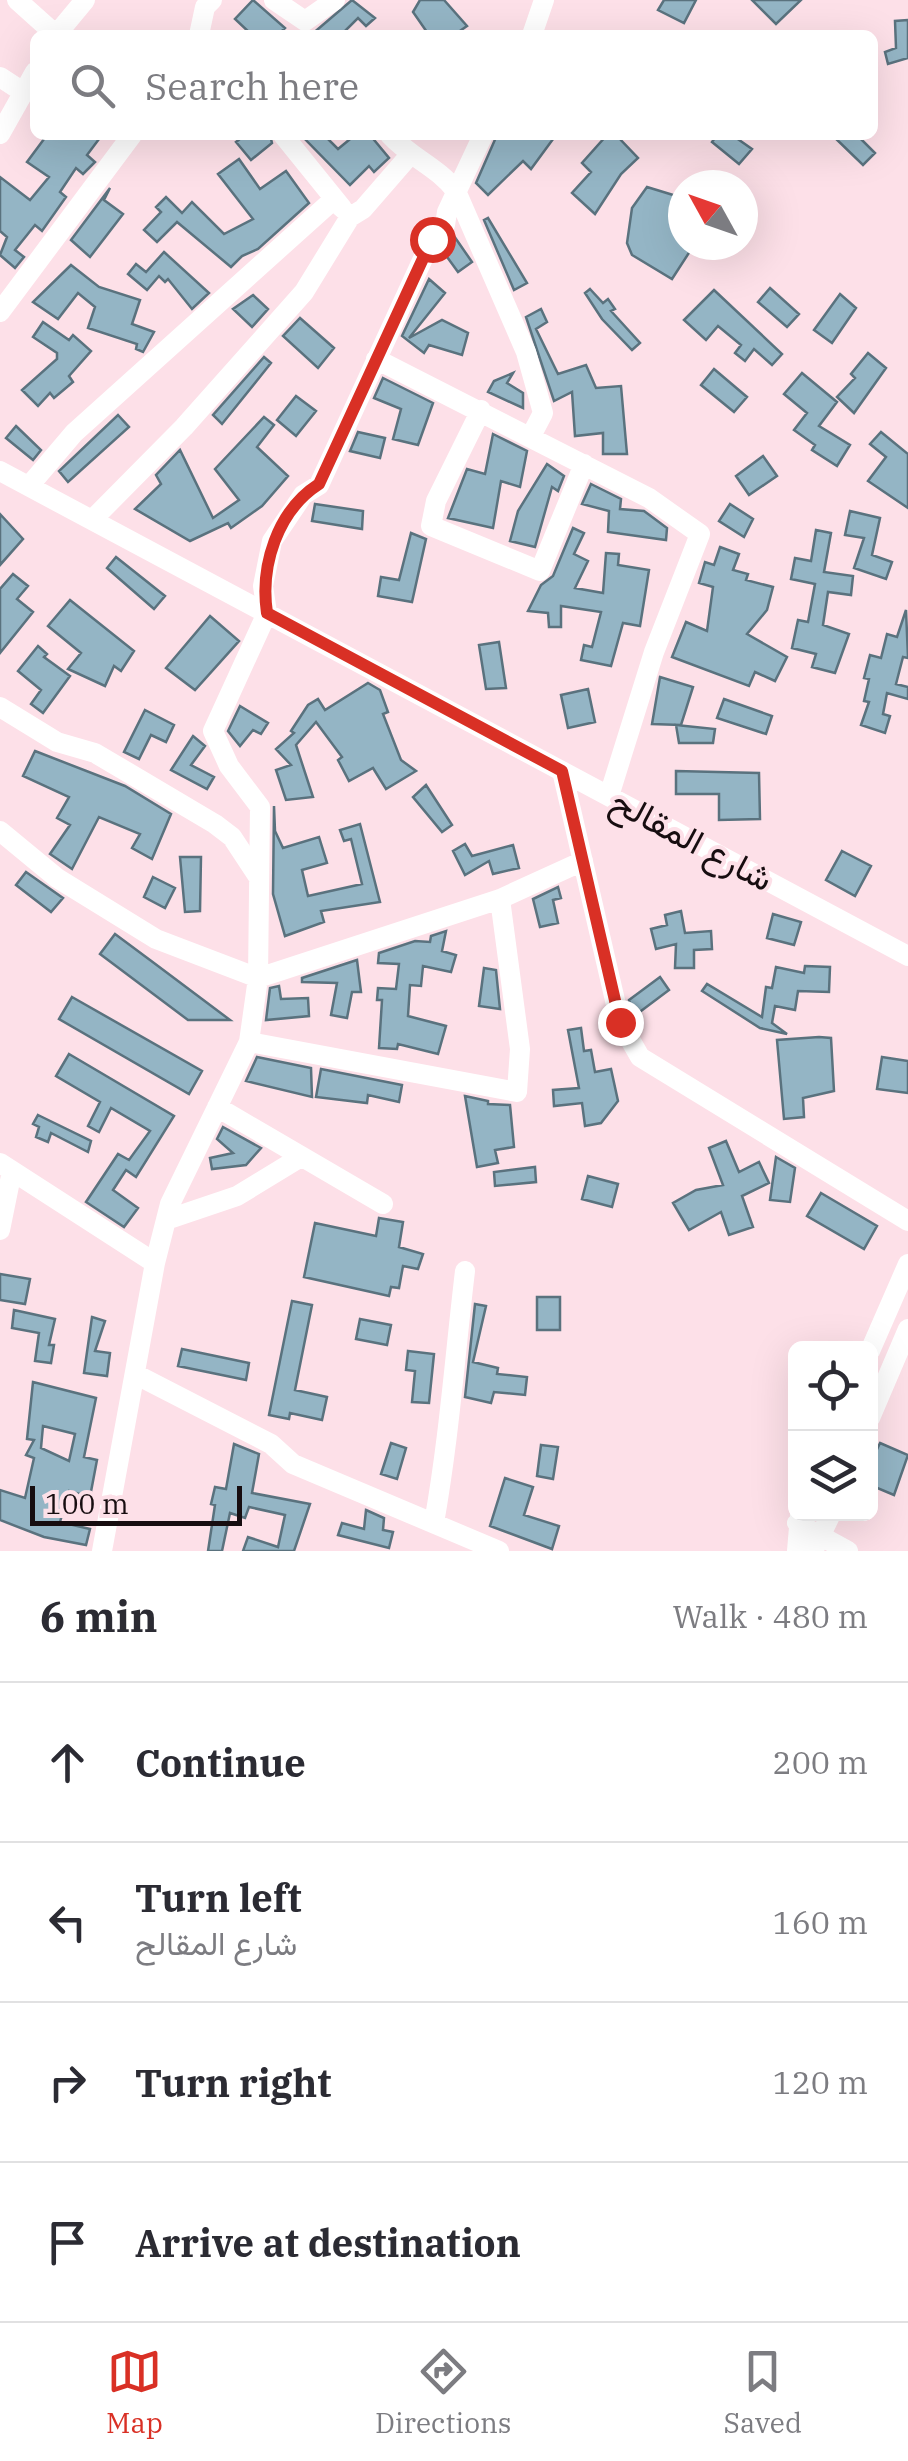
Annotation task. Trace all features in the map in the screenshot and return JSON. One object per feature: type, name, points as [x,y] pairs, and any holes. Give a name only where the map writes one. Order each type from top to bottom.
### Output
[{"type":"street","points":[[17,0],[50,30]]},
{"type":"street","points":[[60,30],[85,0]]},
{"type":"street","points":[[200,30],[205,7],[212,0]]},
{"type":"street","points":[[274,0],[305,20],[335,0]]},
{"type":"street","points":[[534,30],[544,0]]},
{"type":"street","points":[[0,78],[23,92]]},
{"type":"street","points":[[0,134],[30,80]]},
{"type":"street","points":[[0,312],[128,140]]},
{"type":"street","points":[[287,140],[350,217]]},
{"type":"street","points":[[395,140],[409,156],[442,173],[456,190],[526,352],[544,413],[531,436]]},
{"type":"street","points":[[102,1551],[166,1220],[249,1042],[258,978],[260,807],[229,766],[213,731],[267,613],[263,586],[272,541],[303,495],[319,484],[432,239],[445,225],[456,190],[481,140]]},
{"type":"street","points":[[92,520],[184,427],[304,292],[350,217],[364,209],[409,156]]},
{"type":"street","points":[[29,486],[74,432],[333,200]]},
{"type":"street","points":[[376,359],[649,498],[700,534],[654,652],[608,796]]},
{"type":"street","points":[[481,410],[436,500],[430,526],[540,571],[584,464]]},
{"type":"street","name":"شارع المقالح","points":[[1,472],[908,956]]},
{"type":"street","points":[[0,707],[57,742],[95,753],[215,824],[232,837],[259,878]]},
{"type":"street","points":[[562,771],[620,1022],[640,1057],[908,1220]]},
{"type":"street","points":[[0,830],[57,878],[156,939],[258,978],[500,899],[583,861]]},
{"type":"street","points":[[249,1042],[516,1092],[520,1048],[500,899]]},
{"type":"street","points":[[217,1107],[382,1204]]},
{"type":"street","points":[[166,1220],[237,1196],[301,1157]]},
{"type":"street","points":[[0,1230],[6,1167],[155,1264]]},
{"type":"street","points":[[874,1341],[908,1264]]},
{"type":"street","points":[[434,1523],[452,1426],[452,1384],[466,1271]]},
{"type":"street","points":[[878,1399],[908,1329]]},
{"type":"street","points":[[134,1374],[271,1444],[293,1464],[500,1551]]},
{"type":"street","points":[[797,1551],[799,1521]]},
{"type":"street","points":[[801,1521],[817,1544],[848,1551]]},
{"type":"street","points":[[817,1544],[827,1521]]},
{"type":"building","points":[[253,0],[285,28],[247,30],[235,19]]},
{"type":"building","points":[[352,0],[375,18],[366,26],[358,18],[346,30],[317,30]]},
{"type":"building","points":[[420,0],[444,0],[467,26],[461,30],[426,30],[413,12]]},
{"type":"building","points":[[664,0],[696,0],[684,23],[658,10]]},
{"type":"building","points":[[752,0],[801,0],[776,24]]},
{"type":"building","points":[[908,20],[908,58],[888,64],[885,52],[896,48],[895,21]]},
{"type":"building","points":[[43,140],[98,140],[87,155],[95,162],[83,174],[76,168],[60,192],[66,197],[42,231],[35,225],[15,250],[24,257],[15,268],[0,255],[7,237],[0,231],[0,177],[30,200],[49,177],[27,162]]},
{"type":"building","points":[[271,140],[272,143],[251,160],[236,142]]},
{"type":"building","points":[[306,140],[329,140],[338,149],[349,140],[374,140],[389,158],[374,172],[369,166],[350,185]]},
{"type":"building","points":[[495,140],[552,140],[531,169],[523,161],[488,195],[476,183]]},
{"type":"building","points":[[603,140],[621,140],[638,158],[621,174],[595,214],[572,193],[591,172],[582,163]]},
{"type":"building","points":[[739,140],[752,149],[739,164],[712,142]]},
{"type":"building","points":[[837,140],[862,140],[875,153],[863,165]]},
{"type":"building","points":[[239,159],[260,189],[286,171],[309,203],[258,249],[242,256],[231,267],[177,222],[157,242],[144,230],[161,212],[156,207],[166,197],[182,213],[192,202],[224,234],[253,219],[218,174]]},
{"type":"building","points":[[647,187],[668,193],[668,260],[684,260],[672,279],[632,255],[627,243],[632,208]]},
{"type":"building","points":[[110,188],[104,200],[123,214],[90,257],[71,240]]},
{"type":"building","points":[[488,218],[527,283],[514,290],[484,220]]},
{"type":"building","points":[[454,236],[472,262],[458,272],[442,250]]},
{"type":"building","points":[[164,252],[209,293],[192,309],[168,279],[165,282],[159,276],[147,290],[128,274],[136,264],[146,272]]},
{"type":"building","points":[[71,265],[99,287],[140,300],[132,324],[154,332],[143,352],[136,349],[137,344],[88,328],[95,307],[78,293],[58,319],[33,302]]},
{"type":"building","points":[[429,279],[445,293],[409,338],[442,320],[468,333],[462,355],[429,345],[424,353],[402,336]]},
{"type":"building","points":[[770,288],[799,314],[787,327],[758,302]]},
{"type":"building","points":[[590,289],[603,303],[608,299],[615,309],[611,311],[640,343],[632,350],[602,319],[585,293]]},
{"type":"building","points":[[714,290],[782,354],[772,365],[754,349],[745,361],[735,353],[741,345],[718,326],[706,340],[684,320]]},
{"type":"building","points":[[840,294],[856,308],[832,343],[814,330]]},
{"type":"building","points":[[253,295],[268,309],[252,327],[233,309]]},
{"type":"building","points":[[541,309],[547,322],[536,329],[558,374],[586,365],[596,388],[621,386],[627,454],[603,454],[603,433],[575,436],[572,392],[554,401],[526,317]]},
{"type":"building","points":[[300,318],[334,348],[318,368],[283,336]]},
{"type":"building","points":[[43,322],[69,340],[73,335],[91,351],[69,376],[73,382],[54,398],[50,393],[38,406],[22,390],[57,359],[57,353],[33,337]]},
{"type":"building","points":[[868,353],[886,368],[854,413],[837,397],[855,378],[851,374]]},
{"type":"building","points":[[264,357],[271,363],[222,424],[213,415]]},
{"type":"building","points":[[714,369],[747,397],[734,412],[701,385]]},
{"type":"building","points":[[513,373],[507,383],[523,393],[523,408],[488,392],[494,381]]},
{"type":"building","points":[[802,373],[837,402],[819,426],[850,445],[837,466],[812,450],[815,445],[794,430],[807,413],[784,394]]},
{"type":"building","points":[[383,378],[433,403],[418,445],[393,439],[401,409],[374,398]]},
{"type":"building","points":[[296,396],[316,411],[296,436],[277,420]]},
{"type":"building","points":[[118,415],[129,427],[68,482],[59,471]]},
{"type":"building","points":[[264,417],[274,425],[257,447],[288,476],[262,506],[231,528],[228,523],[190,541],[135,509],[161,484],[156,475],[180,450],[213,518],[239,500],[215,469]]},
{"type":"building","points":[[16,426],[41,450],[33,460],[6,438]]},
{"type":"building","points":[[358,432],[385,438],[380,458],[350,451]]},
{"type":"building","points":[[881,432],[908,454],[908,508],[868,481],[886,457],[870,444]]},
{"type":"building","points":[[493,434],[527,451],[520,487],[501,481],[493,528],[448,518],[467,469],[485,474]]},
{"type":"building","points":[[763,456],[777,476],[749,495],[736,476]]},
{"type":"building","points":[[547,464],[564,476],[558,491],[552,487],[535,547],[510,541],[518,511]]},
{"type":"building","points":[[591,484],[621,499],[620,509],[644,511],[667,528],[666,540],[608,532],[609,511],[582,504]]},
{"type":"building","points":[[315,504],[363,511],[362,529],[312,521]]},
{"type":"building","points":[[730,504],[753,519],[744,537],[719,521]]},
{"type":"building","points":[[850,511],[880,518],[872,555],[892,562],[886,579],[854,568],[864,538],[845,535]]},
{"type":"building","points":[[0,514],[23,539],[0,565]]},
{"type":"building","points":[[573,528],[584,533],[574,554],[588,561],[575,588],[603,593],[606,553],[619,554],[618,565],[649,570],[640,626],[623,623],[611,666],[581,660],[584,645],[592,647],[601,612],[561,606],[561,627],[549,627],[548,613],[528,611],[541,585],[553,576]]},
{"type":"building","points":[[816,530],[831,533],[824,572],[853,576],[851,595],[828,592],[823,625],[849,634],[835,673],[812,667],[816,654],[792,648],[798,620],[808,622],[815,584],[791,579],[795,558],[811,561]]},
{"type":"building","points":[[411,533],[426,539],[412,602],[378,596],[381,577],[399,580]]},
{"type":"building","points":[[720,547],[739,554],[733,570],[748,574],[746,580],[773,587],[767,610],[747,634],[787,657],[775,681],[755,672],[749,686],[672,657],[686,622],[707,631],[713,587],[699,583],[705,562],[714,565]]},
{"type":"building","points":[[116,557],[165,596],[154,609],[107,568]]},
{"type":"building","points":[[13,574],[28,586],[17,599],[33,612],[0,653],[0,589]]},
{"type":"building","points":[[70,600],[134,651],[121,671],[114,666],[105,686],[68,669],[81,653],[48,626]]},
{"type":"building","points":[[906,610],[908,658],[903,657],[896,684],[908,687],[908,699],[887,693],[883,714],[890,716],[885,733],[861,725],[869,702],[864,701],[869,679],[864,678],[870,655],[881,658],[887,634],[897,637]]},
{"type":"building","points":[[210,616],[239,641],[195,690],[166,668]]},
{"type":"building","points":[[499,642],[506,688],[486,689],[479,645]]},
{"type":"building","points":[[38,646],[47,654],[44,657],[70,676],[43,713],[31,704],[41,690],[18,671]]},
{"type":"building","points":[[660,677],[693,687],[681,725],[652,724]]},
{"type":"building","points":[[368,683],[380,690],[388,712],[383,714],[401,760],[416,771],[386,789],[373,768],[349,781],[338,760],[342,757],[316,722],[296,745],[313,797],[286,800],[276,770],[291,765],[276,749],[294,733],[291,731],[308,705],[318,699],[325,710]]},
{"type":"building","points":[[588,689],[595,722],[568,728],[561,695]]},
{"type":"building","points":[[724,699],[772,716],[766,734],[717,718]]},
{"type":"building","points":[[240,706],[268,723],[261,734],[253,730],[240,746],[228,731]]},
{"type":"building","points":[[145,710],[174,725],[166,742],[151,735],[139,759],[124,752]]},
{"type":"building","points":[[676,725],[715,729],[713,743],[679,743]]},
{"type":"building","points":[[193,736],[205,746],[191,765],[214,777],[207,789],[171,770]]},
{"type":"building","points":[[35,751],[125,786],[171,814],[152,859],[132,848],[140,834],[99,817],[72,869],[50,854],[70,825],[57,818],[69,797],[23,776]]},
{"type":"building","points":[[676,771],[759,773],[760,819],[719,820],[719,794],[676,794]]},
{"type":"building","points":[[426,785],[452,825],[442,832],[413,797]]},
{"type":"building","points":[[274,806],[275,831],[283,848],[319,837],[327,863],[302,870],[308,896],[362,884],[351,839],[344,841],[340,830],[360,824],[380,902],[321,911],[324,922],[285,936],[273,894]]},
{"type":"building","points":[[465,844],[472,856],[513,845],[519,868],[493,874],[489,861],[465,875],[453,851]]},
{"type":"building","points":[[842,851],[871,866],[855,896],[826,880]]},
{"type":"building","points":[[180,857],[201,857],[200,911],[185,912]]},
{"type":"building","points":[[26,872],[63,898],[51,912],[16,885]]},
{"type":"building","points":[[153,877],[175,888],[165,908],[144,897]]},
{"type":"building","points":[[558,887],[561,898],[553,900],[558,923],[540,927],[533,899]]},
{"type":"building","points":[[681,911],[685,933],[711,931],[712,949],[694,950],[694,968],[675,968],[676,944],[656,949],[651,929],[667,925],[665,915]]},
{"type":"building","points":[[773,914],[801,922],[794,945],[767,938]]},
{"type":"building","points":[[446,931],[442,951],[456,955],[451,972],[423,966],[421,986],[410,985],[408,1016],[446,1026],[438,1054],[398,1044],[397,1049],[379,1048],[382,1000],[377,1000],[378,988],[396,989],[399,964],[378,963],[379,953],[415,941],[430,942],[431,936]]},
{"type":"building","points":[[115,934],[230,1020],[188,1020],[100,954]]},
{"type":"building","points":[[357,960],[361,992],[352,992],[347,1018],[331,1015],[337,983],[302,982],[302,978]]},
{"type":"building","points":[[805,966],[830,967],[829,992],[798,991],[795,1010],[775,1006],[772,1023],[787,1034],[760,1028],[702,991],[707,984],[762,1017],[766,987],[772,988],[776,967],[804,973]]},
{"type":"building","points":[[484,968],[496,970],[500,1009],[479,1006]]},
{"type":"building","points":[[660,977],[669,990],[633,1017],[629,1000]]},
{"type":"building","points":[[279,986],[281,999],[308,998],[309,1016],[266,1020],[270,988]]},
{"type":"building","points":[[72,997],[202,1071],[189,1094],[59,1019]]},
{"type":"building","points":[[581,1028],[584,1051],[591,1050],[595,1072],[611,1069],[618,1101],[601,1123],[585,1126],[582,1103],[554,1106],[553,1090],[579,1088],[568,1030]]},
{"type":"building","points":[[831,1038],[834,1091],[803,1098],[804,1117],[784,1119],[777,1040]]},
{"type":"building","points":[[69,1054],[174,1116],[136,1177],[126,1170],[113,1190],[138,1208],[124,1227],[86,1202],[118,1154],[129,1160],[150,1131],[111,1108],[99,1132],[88,1126],[100,1102],[56,1076]]},
{"type":"building","points":[[257,1057],[311,1068],[312,1097],[246,1081]]},
{"type":"building","points":[[882,1057],[908,1061],[908,1093],[877,1089]]},
{"type":"building","points":[[321,1069],[402,1085],[399,1102],[368,1095],[367,1103],[316,1097]]},
{"type":"building","points":[[465,1096],[488,1104],[510,1105],[514,1147],[495,1150],[498,1163],[477,1167]]},
{"type":"building","points":[[38,1115],[91,1141],[88,1152],[51,1133],[48,1142],[36,1137],[39,1127],[33,1124]]},
{"type":"building","points":[[223,1127],[261,1148],[246,1165],[212,1169],[210,1158],[233,1153],[217,1139]]},
{"type":"building","points":[[726,1141],[739,1172],[759,1162],[769,1183],[742,1196],[753,1227],[729,1235],[721,1212],[689,1230],[673,1203],[696,1190],[723,1185],[709,1148]]},
{"type":"building","points":[[776,1157],[795,1168],[790,1202],[770,1200]]},
{"type":"building","points":[[535,1167],[536,1182],[495,1186],[494,1172]]},
{"type":"building","points":[[588,1176],[618,1184],[612,1207],[582,1199]]},
{"type":"building","points":[[821,1193],[877,1226],[864,1249],[807,1216]]},
{"type":"building","points":[[379,1218],[403,1222],[399,1247],[423,1254],[418,1269],[403,1266],[399,1288],[391,1287],[389,1296],[304,1277],[315,1223],[376,1236]]},
{"type":"building","points":[[0,1274],[30,1279],[25,1304],[0,1300]]},
{"type":"building","points":[[537,1297],[560,1297],[560,1330],[537,1330]]},
{"type":"building","points":[[292,1301],[312,1305],[295,1390],[327,1397],[322,1420],[290,1413],[289,1419],[269,1415]]},
{"type":"building","points":[[475,1304],[486,1306],[473,1362],[498,1368],[497,1374],[527,1377],[525,1395],[494,1392],[491,1403],[465,1397]]},
{"type":"building","points":[[14,1310],[55,1319],[49,1345],[54,1345],[51,1363],[35,1361],[39,1333],[12,1328]]},
{"type":"building","points":[[92,1317],[105,1321],[95,1351],[110,1353],[107,1376],[84,1373]]},
{"type":"building","points":[[360,1319],[391,1325],[387,1345],[356,1339]]},
{"type":"building","points":[[182,1349],[249,1363],[246,1380],[178,1366]]},
{"type":"building","points":[[408,1351],[434,1354],[429,1403],[412,1402],[415,1371],[406,1370]]},
{"type":"building","points":[[33,1382],[96,1398],[84,1457],[97,1460],[90,1497],[69,1491],[60,1522],[90,1529],[86,1545],[44,1537],[0,1520],[0,1490],[25,1498],[34,1458],[26,1455],[34,1440],[27,1439]],"holes":[[[43,1426],[75,1434],[69,1461],[41,1448]]]},
{"type":"building","points":[[391,1443],[406,1448],[397,1479],[381,1474]]},
{"type":"building","points":[[880,1443],[908,1455],[894,1495],[878,1488]]},
{"type":"building","points":[[234,1444],[259,1454],[252,1493],[310,1504],[294,1551],[243,1551],[248,1537],[278,1547],[285,1515],[249,1507],[245,1518],[230,1513],[222,1551],[208,1551],[215,1487],[226,1489]]},
{"type":"building","points":[[541,1445],[558,1447],[553,1479],[537,1476]]},
{"type":"building","points":[[505,1478],[533,1487],[524,1515],[559,1526],[552,1549],[490,1526]]},
{"type":"building","points":[[366,1510],[384,1518],[383,1530],[393,1532],[389,1548],[338,1535],[342,1523],[364,1529]]},
{"type":"route","points":[[432,239],[319,484],[303,495],[272,541],[273,553],[263,586],[267,613],[562,771],[620,1022]]}]
